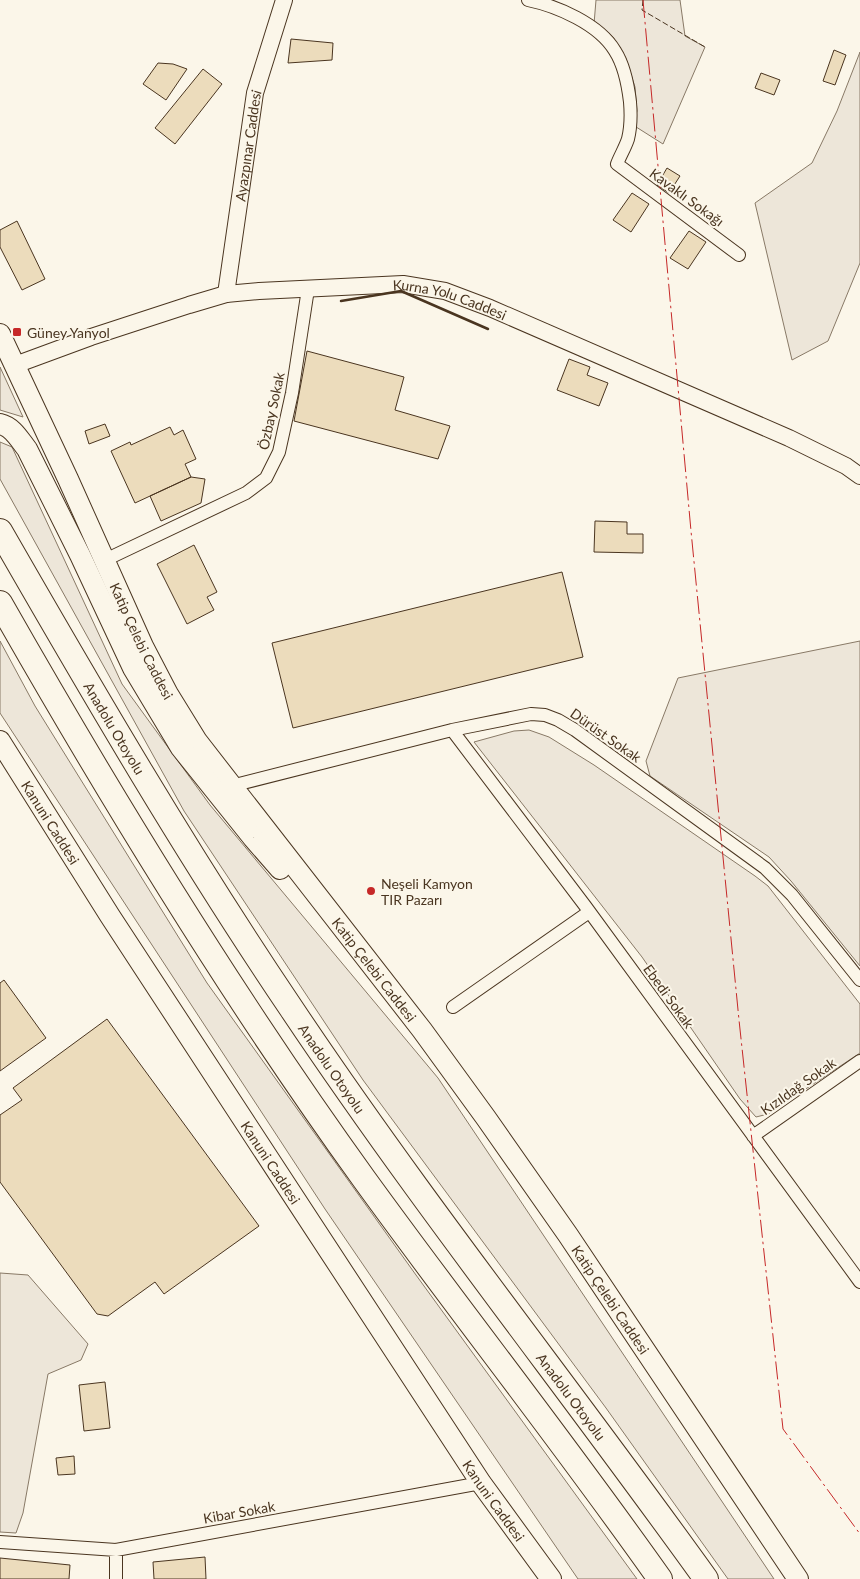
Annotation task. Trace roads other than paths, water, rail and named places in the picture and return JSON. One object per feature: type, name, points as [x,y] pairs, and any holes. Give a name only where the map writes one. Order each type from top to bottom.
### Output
[{"type":"highway","name":"Anadolu Otoyolu","points":[[0,531],[107,717],[201,870],[291,1008],[402,1168],[706,1579]]},
{"type":"highway","points":[[0,603],[95,766],[176,897],[258,1023],[363,1178],[660,1579]]},
{"type":"main road","name":"Katip Çelebi Caddesi","points":[[0,334],[143,646],[168,694],[197,741],[422,1030],[568,1235],[798,1579]]},
{"type":"main road","points":[[0,424],[7,426],[17,435],[27,449],[80,555],[133,668],[181,748],[253,838],[422,1030]]},
{"type":"main road","name":"Kanuni Caddesi","points":[[0,741],[127,940],[481,1483],[551,1579]]},
{"type":"street","name":"Ayazpınar Caddesi","points":[[226,294],[255,93],[263,62],[284,0]]},
{"type":"street","name":"Kavaklı Sokağı","points":[[528,0],[543,3],[568,13],[591,27],[606,39],[616,51],[629,88],[631,116],[628,140],[617,164],[739,254]]},
{"type":"street","name":"Kurna Yolu Caddesi","points":[[15,364],[189,304],[226,294],[403,284],[445,291],[490,308],[789,438],[839,463],[860,476]]},
{"type":"street","name":"Özbay Sokak","points":[[105,560],[246,493],[266,478],[275,462],[283,438],[308,289]]},
{"type":"street","name":"Dürüst Sokak","points":[[232,786],[452,730],[531,714],[545,715],[564,723],[765,868],[792,895],[860,980]]},
{"type":"street","name":"Ebedi Sokak","points":[[452,730],[589,912],[860,1282]]},
{"type":"street","points":[[453,1008],[589,912]]},
{"type":"street","name":"Kızıldağ Sokak","points":[[753,1136],[860,1061]]},
{"type":"street","name":"Kibar Sokak","points":[[0,1542],[116,1550],[481,1483]]},
{"type":"street","points":[[116,1550],[116,1579]]},
{"type":"place","name":"Güney Yanyol","points":[[17,332]]},
{"type":"place","name":"Neşeli Kamyon TIR Pazarı","points":[[371,891]]}]
